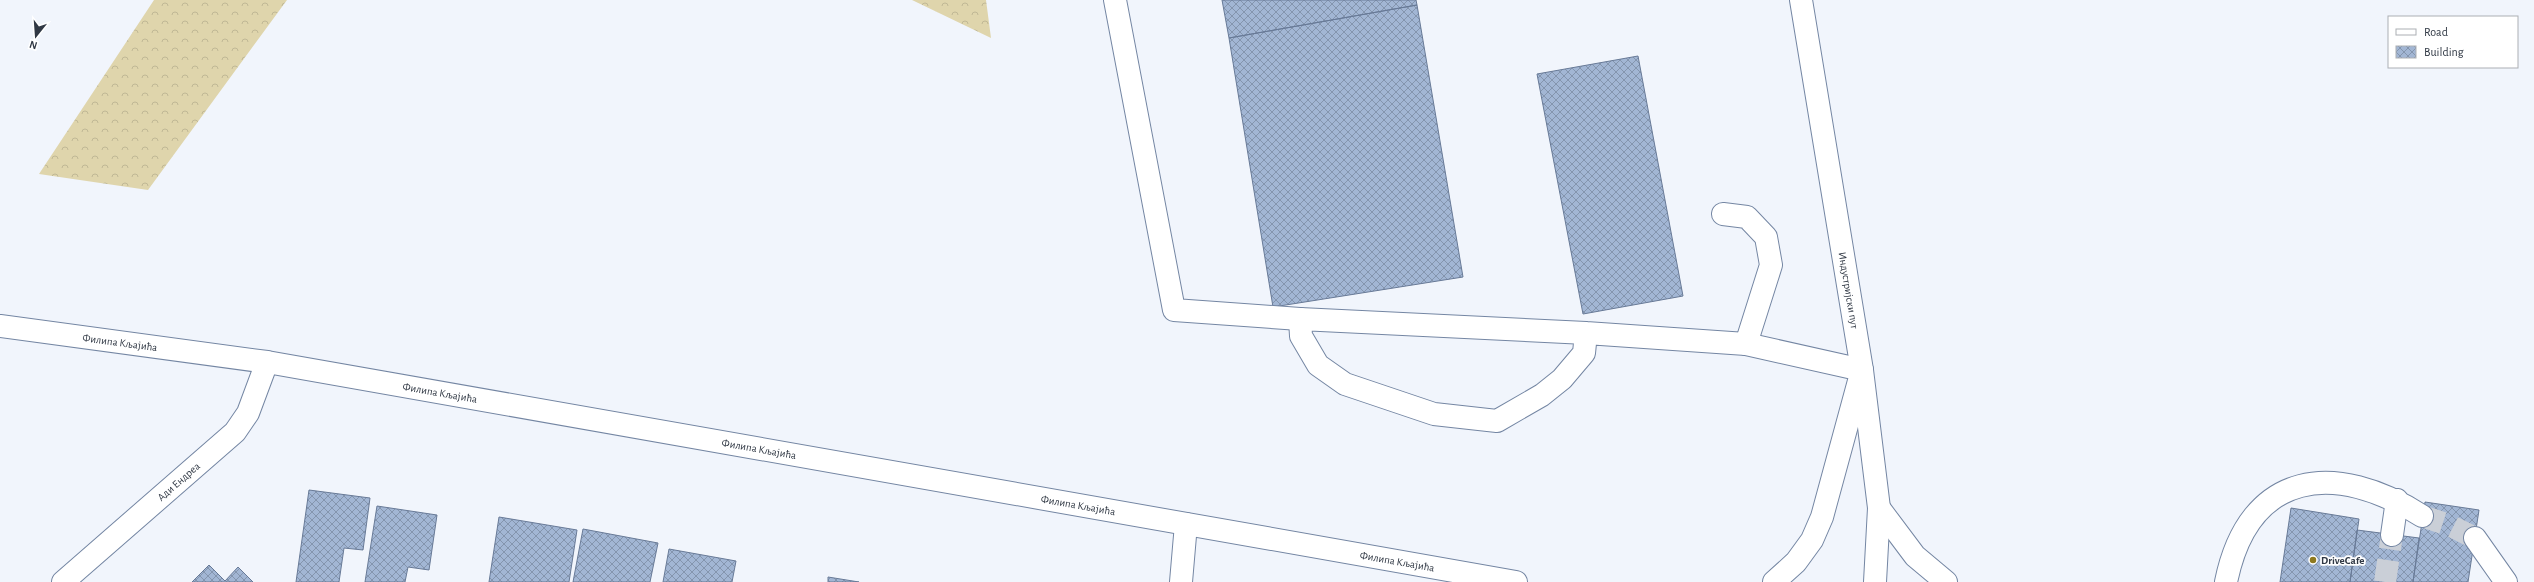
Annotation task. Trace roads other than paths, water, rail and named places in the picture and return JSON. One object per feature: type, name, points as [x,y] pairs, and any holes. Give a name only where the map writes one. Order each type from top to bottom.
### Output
[{"type":"main road","points":[[1116,0],[1174,310],[1300,319],[1586,333],[1746,344],[1862,370],[1822,517],[1812,540],[1796,562],[1774,582]]},
{"type":"main road","name":"Индустријски пут","points":[[1801,0],[1862,370],[1879,508],[1875,582]]},
{"type":"main road","points":[[1723,214],[1747,217],[1766,236],[1771,265],[1746,344]]},
{"type":"main road","points":[[1300,319],[1301,336],[1318,365],[1345,384],[1434,414],[1497,421],[1542,395],[1562,379],[1584,353],[1586,333]]},
{"type":"main road","name":"Филипа Кљајића","points":[[0,326],[267,362],[1516,582]]},
{"type":"main road","name":"Ади Ендреа","points":[[63,582],[235,432],[248,413],[267,362]]},
{"type":"main road","points":[[2226,582],[2241,539],[2259,510],[2273,498],[2306,484],[2344,482],[2397,500],[2422,516]]},
{"type":"main road","points":[[2392,535],[2397,500]]},
{"type":"main road","points":[[1879,508],[1915,556],[1946,582]]},
{"type":"main road","points":[[1181,582],[1186,524]]},
{"type":"main road","points":[[2475,538],[2506,582]]},
{"type":"tunnel","points":[[2422,516],[2449,525],[2475,538]]},
{"type":"tunnel","points":[[2385,582],[2392,535]]},
{"type":"place","name":"DriveCafe","points":[[2313,560]]}]
